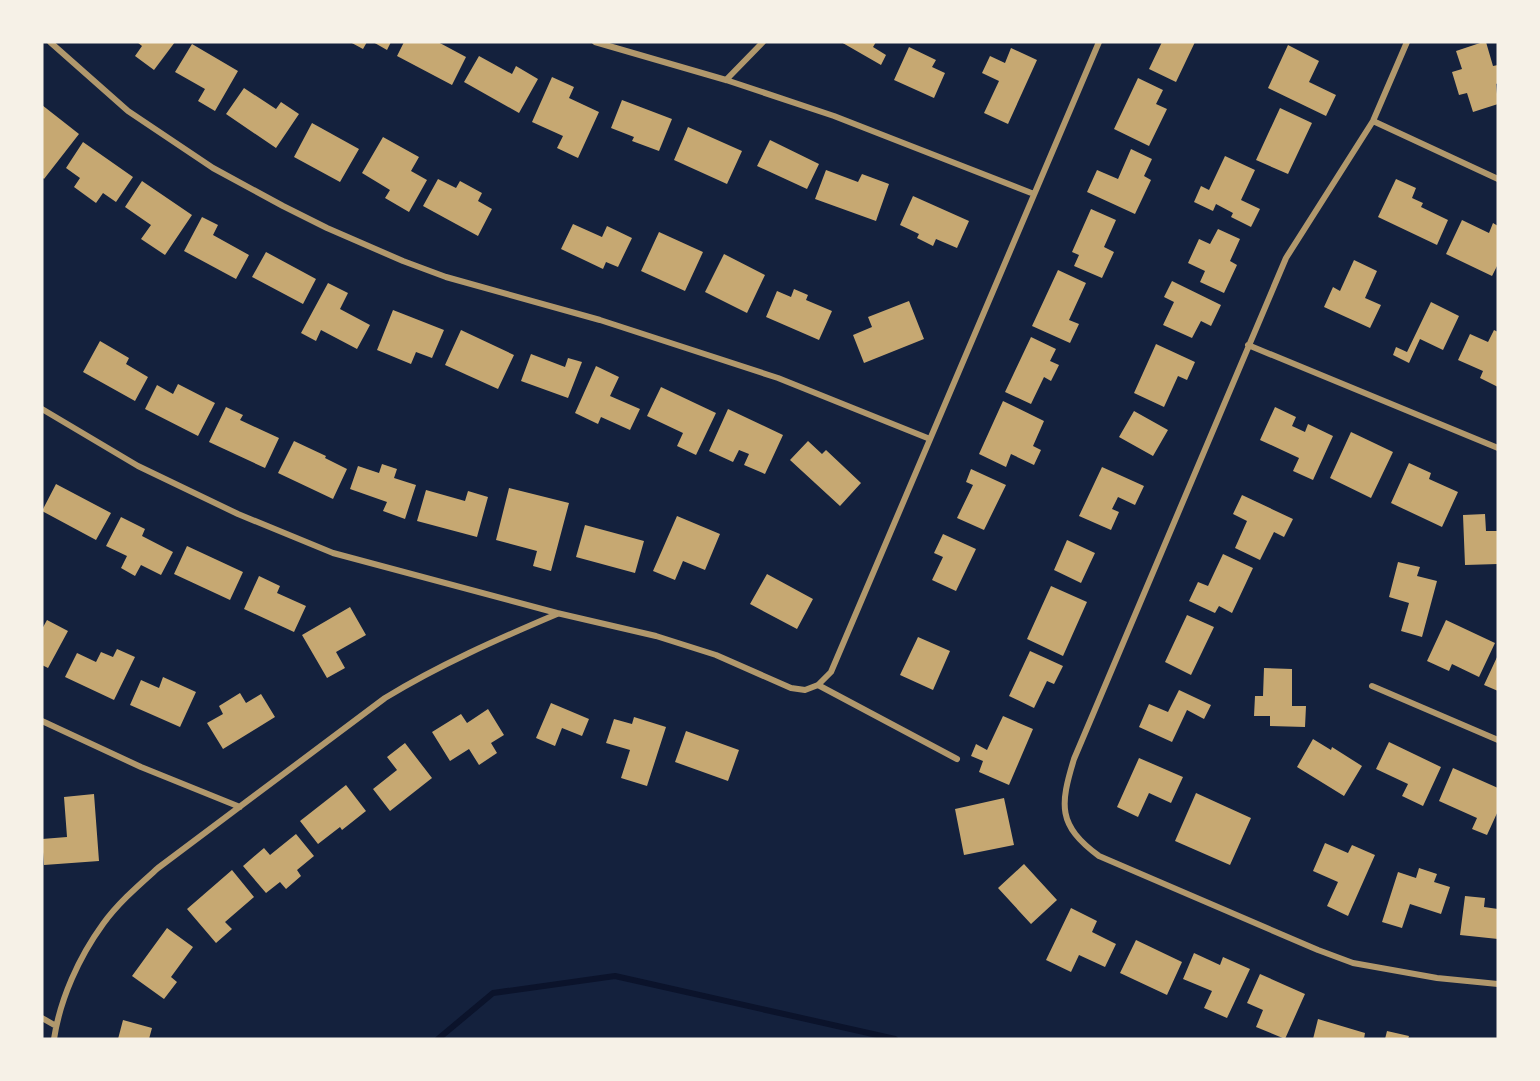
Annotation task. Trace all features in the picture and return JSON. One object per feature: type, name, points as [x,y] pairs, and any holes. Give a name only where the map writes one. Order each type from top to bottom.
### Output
[{"type":"street","points":[[50,42],[128,111],[213,168],[327,228],[446,277],[600,320],[778,378],[930,439]]},
{"type":"street","points":[[595,42],[726,80],[834,116],[1034,194]]},
{"type":"street","points":[[726,80],[763,42]]},
{"type":"street","points":[[42,410],[138,466],[238,514],[333,553],[557,614],[656,636],[716,655],[791,688],[805,690],[818,685],[831,672],[1099,42]]},
{"type":"street","points":[[1407,42],[1373,121],[1286,258],[1074,759],[1064,792],[1063,808],[1067,822],[1082,844],[1099,856],[1318,950],[1353,963],[1437,978],[1498,984]]},
{"type":"street","points":[[1373,121],[1498,179]]},
{"type":"street","points":[[1248,345],[1498,448]]},
{"type":"street","points":[[54,1039],[56,1026],[74,975],[103,924],[158,868],[385,698],[488,644],[557,614]]},
{"type":"street","points":[[818,685],[957,759]]},
{"type":"street","points":[[1372,686],[1498,740]]},
{"type":"street","points":[[42,721],[141,767],[240,807]]},
{"type":"street","points":[[42,1018],[56,1026]]},
{"type":"building","points":[[137,42],[175,42],[154,70],[135,56],[142,46]]},
{"type":"building","points":[[350,42],[367,42],[363,49]]},
{"type":"building","points":[[373,42],[391,42],[387,50]]},
{"type":"building","points":[[404,42],[438,42],[466,57],[452,85],[397,56]]},
{"type":"building","points":[[841,42],[876,42],[873,47],[886,55],[881,65]]},
{"type":"building","points":[[1162,42],[1195,42],[1176,82],[1149,69]]},
{"type":"building","points":[[1486,42],[1493,66],[1498,65],[1498,83],[1496,84],[1498,104],[1473,112],[1467,93],[1459,95],[1452,72],[1462,69],[1456,51]]},
{"type":"building","points":[[192,44],[238,71],[215,111],[198,101],[205,89],[175,72]]},
{"type":"building","points":[[1288,45],[1319,61],[1309,82],[1336,95],[1326,116],[1268,88]]},
{"type":"building","points":[[909,47],[936,60],[932,67],[945,73],[934,98],[894,80]]},
{"type":"building","points":[[1011,48],[1037,60],[1008,124],[984,113],[999,81],[982,73],[990,56],[1005,63]]},
{"type":"building","points":[[479,56],[512,74],[516,66],[538,79],[519,113],[464,82]]},
{"type":"building","points":[[552,77],[574,87],[569,98],[599,112],[578,158],[557,148],[563,136],[532,122]]},
{"type":"building","points":[[1138,78],[1163,90],[1156,104],[1167,109],[1149,146],[1114,129]]},
{"type":"building","points":[[244,88],[276,109],[281,102],[299,114],[276,148],[226,114]]},
{"type":"building","points":[[622,100],[672,119],[659,151],[632,141],[634,137],[611,128]]},
{"type":"building","points":[[42,105],[79,134],[44,179],[42,177]]},
{"type":"building","points":[[1280,108],[1312,123],[1288,174],[1256,160]]},
{"type":"building","points":[[312,123],[359,149],[340,182],[294,157]]},
{"type":"building","points":[[688,127],[742,151],[727,184],[674,160]]},
{"type":"building","points":[[383,137],[419,157],[411,171],[427,180],[409,212],[385,198],[390,190],[362,173]]},
{"type":"building","points":[[770,140],[819,164],[807,189],[757,166]]},
{"type":"building","points":[[83,142],[133,177],[116,202],[103,193],[96,203],[74,187],[80,178],[66,168]]},
{"type":"building","points":[[1131,149],[1152,159],[1144,176],[1151,180],[1135,214],[1087,192],[1097,170],[1118,179]]},
{"type":"building","points":[[1225,156],[1255,170],[1241,200],[1260,209],[1251,227],[1231,217],[1233,213],[1216,204],[1213,211],[1194,202],[1201,186],[1209,190]]},
{"type":"building","points":[[826,170],[858,182],[862,174],[889,184],[876,221],[815,199]]},
{"type":"building","points":[[438,179],[456,188],[460,181],[482,193],[478,201],[492,209],[478,236],[423,206]]},
{"type":"building","points":[[1396,179],[1416,188],[1412,198],[1423,203],[1421,207],[1448,220],[1437,245],[1378,217]]},
{"type":"building","points":[[142,181],[192,215],[165,255],[141,239],[151,225],[125,207]]},
{"type":"building","points":[[913,196],[969,221],[957,248],[936,239],[933,246],[917,238],[919,234],[900,225]]},
{"type":"building","points":[[1091,209],[1116,220],[1104,247],[1114,252],[1102,278],[1074,266],[1079,255],[1072,252]]},
{"type":"building","points":[[202,217],[218,225],[213,235],[249,255],[236,279],[184,251]]},
{"type":"building","points":[[1462,220],[1489,233],[1493,223],[1498,226],[1498,264],[1492,276],[1446,254]]},
{"type":"building","points":[[573,224],[602,237],[607,226],[632,238],[618,267],[606,262],[603,269],[561,249]]},
{"type":"building","points":[[1218,229],[1240,239],[1230,261],[1237,265],[1224,293],[1200,282],[1205,271],[1188,263],[1199,239],[1210,244]]},
{"type":"building","points":[[659,232],[703,252],[685,291],[641,271]]},
{"type":"building","points":[[266,252],[316,279],[303,304],[252,277]]},
{"type":"building","points":[[724,254],[765,275],[747,313],[705,292]]},
{"type":"building","points":[[1354,260],[1377,271],[1365,298],[1381,305],[1370,328],[1324,307],[1333,287],[1340,291]]},
{"type":"building","points":[[1058,270],[1086,283],[1069,320],[1079,324],[1070,343],[1032,326]]},
{"type":"building","points":[[1172,281],[1221,305],[1211,326],[1201,321],[1192,338],[1163,325],[1174,302],[1164,297]]},
{"type":"building","points":[[328,283],[348,293],[340,309],[370,325],[357,349],[321,330],[316,341],[301,333]]},
{"type":"building","points":[[794,289],[808,295],[806,300],[832,311],[819,340],[766,317],[777,291],[791,297]]},
{"type":"building","points":[[909,301],[924,339],[864,363],[853,335],[872,327],[868,317]]},
{"type":"building","points":[[1431,302],[1459,316],[1443,350],[1420,339],[1409,363],[1393,355],[1396,347],[1407,352]]},
{"type":"building","points":[[393,310],[444,330],[432,358],[416,352],[411,364],[377,350]]},
{"type":"building","points":[[461,330],[514,355],[498,389],[445,365]]},
{"type":"building","points":[[1494,330],[1498,332],[1498,387],[1480,378],[1483,371],[1458,360],[1470,334],[1488,342]]},
{"type":"building","points":[[1031,337],[1056,349],[1050,361],[1059,365],[1051,381],[1044,377],[1031,404],[1005,392]]},
{"type":"building","points":[[100,341],[129,358],[126,364],[148,377],[135,401],[83,372]]},
{"type":"building","points":[[1156,344],[1195,362],[1187,380],[1178,376],[1164,407],[1134,393]]},
{"type":"building","points":[[531,354],[565,367],[568,358],[582,362],[568,398],[521,381]]},
{"type":"building","points":[[596,366],[619,377],[610,396],[640,409],[630,430],[601,417],[598,424],[575,413]]},
{"type":"building","points":[[178,384],[215,403],[198,436],[145,409],[157,385],[173,394]]},
{"type":"building","points":[[661,387],[716,413],[696,455],[677,446],[683,433],[647,416]]},
{"type":"building","points":[[1003,401],[1044,421],[1033,446],[1041,450],[1034,465],[1011,454],[1006,467],[979,454]]},
{"type":"building","points":[[226,407],[243,415],[240,420],[279,438],[265,468],[209,442]]},
{"type":"building","points":[[1275,407],[1296,417],[1292,426],[1305,432],[1308,424],[1333,436],[1313,480],[1293,471],[1299,458],[1260,440]]},
{"type":"building","points":[[728,409],[783,435],[765,474],[744,465],[749,454],[739,450],[733,462],[709,451]]},
{"type":"building","points":[[1134,411],[1168,430],[1153,456],[1119,437]]},
{"type":"building","points":[[1351,432],[1393,452],[1371,498],[1330,478]]},
{"type":"building","points":[[294,441],[347,469],[333,499],[278,473]]},
{"type":"building","points":[[808,441],[822,454],[826,450],[861,483],[840,506],[790,460]]},
{"type":"building","points":[[1409,463],[1431,473],[1429,479],[1458,492],[1442,527],[1391,503]]},
{"type":"building","points":[[382,464],[397,469],[394,478],[416,485],[405,519],[383,511],[387,502],[350,489],[358,466],[379,473]]},
{"type":"building","points":[[1102,467],[1144,486],[1135,505],[1118,497],[1112,509],[1119,512],[1111,530],[1079,516]]},
{"type":"building","points":[[971,469],[1006,485],[984,530],[957,518],[973,485],[966,482]]},
{"type":"building","points":[[56,484],[111,513],[96,540],[42,511]]},
{"type":"building","points":[[509,488],[569,503],[551,571],[533,566],[537,551],[496,540]]},
{"type":"building","points":[[426,490],[465,501],[468,491],[488,497],[477,537],[417,521]]},
{"type":"building","points":[[1242,495],[1293,519],[1284,537],[1274,532],[1260,560],[1235,548],[1247,521],[1233,514]]},
{"type":"building","points":[[1485,514],[1486,531],[1498,531],[1498,564],[1465,565],[1463,515]]},
{"type":"building","points":[[677,516],[720,534],[705,570],[683,561],[675,580],[653,571]]},
{"type":"building","points":[[121,517],[145,529],[142,536],[173,552],[161,575],[141,565],[135,576],[121,568],[127,556],[106,546]]},
{"type":"building","points":[[585,525],[644,541],[635,573],[576,557]]},
{"type":"building","points":[[943,534],[976,549],[956,591],[932,580],[943,557],[934,553]]},
{"type":"building","points":[[1067,540],[1095,553],[1081,583],[1054,570]]},
{"type":"building","points":[[187,546],[243,572],[230,600],[174,574]]},
{"type":"building","points":[[1223,554],[1253,568],[1232,613],[1219,606],[1215,613],[1189,601],[1198,582],[1208,586]]},
{"type":"building","points":[[1398,562],[1420,567],[1417,576],[1437,581],[1422,637],[1401,631],[1409,603],[1389,597]]},
{"type":"building","points":[[767,574],[813,599],[797,629],[750,604]]},
{"type":"building","points":[[259,576],[280,586],[277,593],[306,606],[294,632],[244,609]]},
{"type":"building","points":[[1051,586],[1087,602],[1063,656],[1027,639]]},
{"type":"building","points":[[350,607],[366,635],[336,652],[345,668],[327,678],[302,635]]},
{"type":"building","points":[[1187,615],[1214,627],[1191,675],[1165,662]]},
{"type":"building","points":[[47,620],[68,631],[48,668],[42,665],[42,629]]},
{"type":"building","points":[[1446,620],[1495,643],[1479,677],[1452,664],[1449,671],[1427,661]]},
{"type":"building","points":[[918,637],[950,651],[933,690],[900,675]]},
{"type":"building","points":[[117,649],[135,657],[114,700],[65,677],[77,653],[96,662],[101,652],[113,657]]},
{"type":"building","points":[[1030,651],[1063,666],[1054,684],[1047,681],[1034,708],[1009,696]]},
{"type":"building","points":[[1498,655],[1498,691],[1484,685]]},
{"type":"building","points":[[1264,668],[1292,669],[1292,706],[1306,706],[1305,727],[1270,726],[1270,716],[1254,716],[1255,696],[1263,696]]},
{"type":"building","points":[[163,677],[196,692],[180,727],[130,705],[141,680],[159,688]]},
{"type":"building","points":[[1179,690],[1211,705],[1204,719],[1187,710],[1172,742],[1139,727],[1149,704],[1168,712]]},
{"type":"building","points":[[240,693],[246,703],[261,694],[275,717],[223,749],[207,723],[223,714],[219,706]]},
{"type":"building","points":[[551,703],[589,719],[582,736],[562,728],[555,746],[536,738]]},
{"type":"building","points":[[488,709],[504,735],[491,743],[497,753],[479,765],[469,749],[450,761],[432,732],[461,714],[467,723]]},
{"type":"building","points":[[1003,716],[1033,729],[1009,785],[979,772],[983,761],[971,756],[976,744],[987,750]]},
{"type":"building","points":[[634,717],[666,727],[647,786],[621,778],[630,750],[606,743],[614,719],[632,724]]},
{"type":"building","points":[[686,731],[739,750],[728,781],[675,762]]},
{"type":"building","points":[[1313,739],[1331,750],[1332,747],[1362,766],[1344,796],[1297,767]]},
{"type":"building","points":[[1389,742],[1441,767],[1423,806],[1402,796],[1408,784],[1376,769]]},
{"type":"building","points":[[405,743],[432,778],[390,811],[373,789],[397,770],[387,757]]},
{"type":"building","points":[[1139,758],[1183,777],[1171,803],[1149,793],[1138,817],[1117,807]]},
{"type":"building","points":[[1453,768],[1498,788],[1498,811],[1487,835],[1472,829],[1477,818],[1439,801]]},
{"type":"building","points":[[346,785],[366,811],[342,830],[340,827],[318,844],[300,821]]},
{"type":"building","points":[[1196,793],[1251,818],[1230,865],[1175,841]]},
{"type":"building","points":[[94,794],[99,861],[44,865],[42,839],[67,837],[64,797]]},
{"type":"building","points":[[1004,798],[1014,845],[964,855],[955,809]]},
{"type":"building","points":[[296,834],[314,856],[297,870],[301,876],[286,889],[280,882],[266,893],[243,866],[264,848],[270,855]]},
{"type":"building","points":[[1325,843],[1348,853],[1352,845],[1375,855],[1348,916],[1327,906],[1338,882],[1313,871]]},
{"type":"building","points":[[1024,864],[1057,900],[1031,924],[998,888]]},
{"type":"building","points":[[1419,868],[1437,874],[1434,882],[1450,887],[1441,914],[1410,904],[1402,928],[1382,922],[1398,872],[1416,878]]},
{"type":"building","points":[[232,870],[254,897],[225,922],[232,929],[216,943],[187,909]]},
{"type":"building","points":[[1465,896],[1485,898],[1484,907],[1498,909],[1498,939],[1460,935]]},
{"type":"building","points":[[1071,908],[1097,921],[1092,932],[1116,944],[1105,967],[1079,955],[1071,972],[1046,960]]},
{"type":"building","points":[[167,928],[193,947],[171,977],[177,982],[164,999],[132,976]]},
{"type":"building","points":[[1136,940],[1182,962],[1167,995],[1120,973]]},
{"type":"building","points":[[1194,953],[1220,965],[1223,957],[1250,969],[1227,1018],[1204,1008],[1212,991],[1183,979]]},
{"type":"building","points":[[1260,974],[1305,994],[1285,1039],[1256,1027],[1263,1010],[1247,1003]]},
{"type":"building","points":[[1318,1019],[1365,1033],[1364,1039],[1313,1039]]},
{"type":"building","points":[[123,1020],[152,1028],[149,1039],[118,1039]]},
{"type":"building","points":[[1387,1031],[1409,1036],[1408,1039],[1385,1039]]},
{"type":"waterway","points":[[438,1039],[493,993],[615,976],[895,1039]]}]
